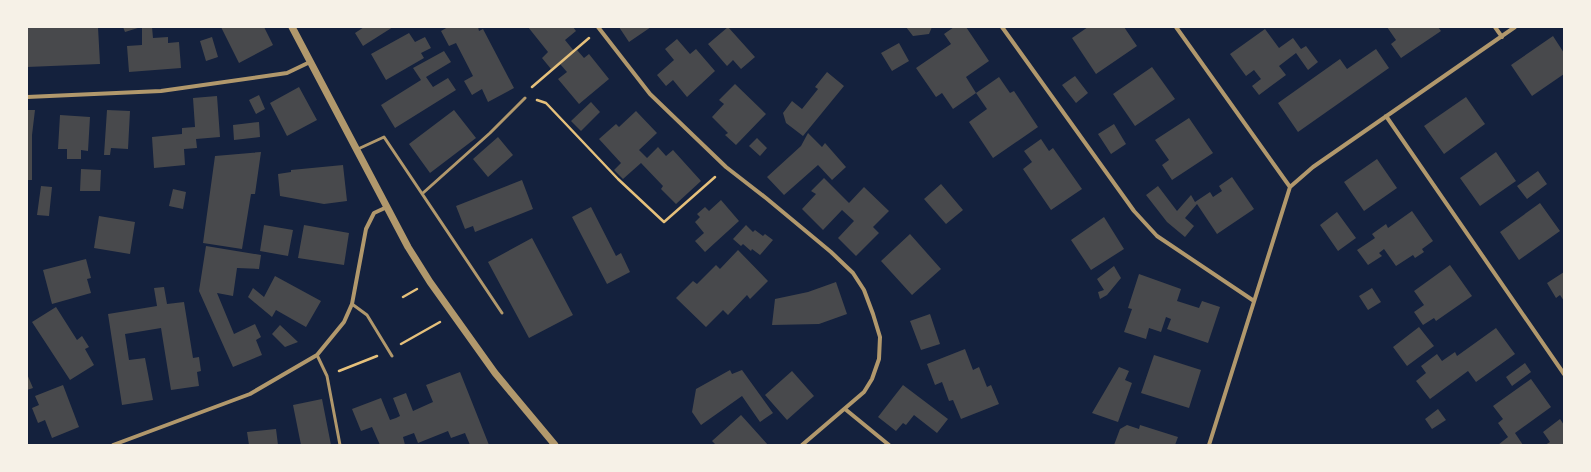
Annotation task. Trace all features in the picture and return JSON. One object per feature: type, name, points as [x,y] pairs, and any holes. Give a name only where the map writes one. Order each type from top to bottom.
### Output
[{"type":"street","points":[[292,27],[408,247],[430,282],[495,373],[555,445]]},
{"type":"street","points":[[1002,27],[1134,211],[1157,236],[1254,301]]},
{"type":"street","points":[[1176,27],[1290,188]]},
{"type":"street","points":[[1495,27],[1502,37]]},
{"type":"street","points":[[1209,445],[1290,188],[1313,167],[1502,37],[1514,27]]},
{"type":"street","points":[[599,28],[650,94],[726,167],[831,252],[853,273],[864,290],[880,337],[879,359],[872,379],[864,392],[802,445]]},
{"type":"street","points":[[27,97],[161,91],[287,73],[310,62]]},
{"type":"street","points":[[1386,116],[1564,374]]},
{"type":"street","points":[[113,445],[250,394],[317,355],[344,322],[352,304],[366,229],[374,213],[387,207]]},
{"type":"street","points":[[845,409],[889,445]]},
{"type":"lane","points":[[423,193],[490,133],[526,98]]},
{"type":"lane","points":[[356,150],[384,137],[423,193],[502,313]]},
{"type":"lane","points":[[352,304],[367,315],[392,356]]},
{"type":"lane","points":[[317,355],[327,376],[340,445]]},
{"type":"path","points":[[532,87],[599,28]]},
{"type":"path","points":[[526,98],[546,103],[618,179],[664,222],[726,167]]},
{"type":"path","points":[[327,376],[388,351],[441,322]]},
{"type":"building","points":[[27,27],[98,27],[100,64],[27,67]]},
{"type":"building","points":[[123,27],[141,27],[125,32]]},
{"type":"building","points":[[142,27],[152,27],[153,38],[168,37],[168,43],[179,42],[181,68],[129,72],[127,46],[142,45]]},
{"type":"building","points":[[221,27],[264,27],[273,45],[239,63]]},
{"type":"building","points":[[364,27],[393,27],[363,46],[355,33]]},
{"type":"building","points":[[448,27],[478,27],[479,31],[483,29],[514,88],[488,102],[482,89],[472,95],[464,81],[473,76],[456,43],[449,46],[441,31]]},
{"type":"building","points":[[528,27],[573,27],[576,31],[565,40],[574,51],[551,69],[542,58],[548,52]]},
{"type":"building","points":[[619,27],[651,27],[629,42]]},
{"type":"building","points":[[728,27],[755,57],[741,69],[733,60],[727,66],[708,44]]},
{"type":"building","points":[[906,27],[932,27],[929,34],[913,36]]},
{"type":"building","points":[[954,27],[966,27],[989,61],[966,77],[976,93],[953,109],[942,93],[936,97],[916,68],[951,44],[944,34]]},
{"type":"building","points":[[1088,27],[1124,27],[1137,46],[1096,74],[1072,38]]},
{"type":"building","points":[[1387,27],[1438,27],[1441,31],[1401,58],[1391,44],[1396,40]]},
{"type":"building","points":[[1265,29],[1279,48],[1293,38],[1301,49],[1306,46],[1318,62],[1308,70],[1296,53],[1279,66],[1286,75],[1259,95],[1252,86],[1261,79],[1254,70],[1246,76],[1230,54]]},
{"type":"building","points":[[409,33],[415,42],[425,37],[431,48],[421,53],[424,58],[386,80],[371,54]]},
{"type":"building","points":[[1553,36],[1564,53],[1564,74],[1532,96],[1511,65]]},
{"type":"building","points":[[212,37],[218,57],[206,61],[200,41]]},
{"type":"building","points":[[677,39],[690,54],[696,49],[715,71],[687,97],[673,80],[666,86],[657,75],[674,60],[665,49]]},
{"type":"building","points":[[899,43],[909,61],[892,71],[881,53]]},
{"type":"building","points":[[1376,49],[1389,68],[1298,132],[1278,103],[1340,59],[1347,69]]},
{"type":"building","points":[[577,50],[584,58],[589,54],[609,79],[579,104],[558,79],[567,72],[560,64]]},
{"type":"building","points":[[444,51],[451,62],[426,77],[433,87],[448,78],[456,90],[395,128],[381,105],[421,80],[413,68]]},
{"type":"building","points":[[1152,67],[1175,99],[1135,126],[1113,94]]},
{"type":"building","points":[[827,72],[844,86],[803,136],[786,123],[783,113],[792,101],[802,109],[818,89],[815,87]]},
{"type":"building","points":[[1075,76],[1088,93],[1076,103],[1062,85]]},
{"type":"building","points":[[999,77],[1010,93],[1014,91],[1038,127],[993,158],[969,122],[987,109],[976,93]]},
{"type":"building","points":[[735,84],[766,114],[736,145],[725,135],[728,133],[712,117],[724,104],[719,100]]},
{"type":"building","points":[[299,87],[317,120],[287,136],[270,103]]},
{"type":"building","points":[[259,95],[265,109],[256,114],[249,100]]},
{"type":"building","points":[[217,96],[220,137],[196,139],[197,148],[184,149],[185,165],[154,168],[152,137],[182,134],[182,128],[195,127],[193,98]]},
{"type":"building","points":[[1466,97],[1485,124],[1444,154],[1424,126]]},
{"type":"building","points":[[591,102],[600,112],[581,131],[571,121]]},
{"type":"building","points":[[27,110],[35,110],[32,135],[32,180],[27,180]]},
{"type":"building","points":[[107,110],[130,111],[128,149],[111,148],[110,155],[104,155]]},
{"type":"building","points":[[454,110],[476,138],[430,173],[409,144]]},
{"type":"building","points":[[636,111],[657,133],[639,150],[647,158],[658,147],[666,156],[673,150],[701,181],[676,204],[661,189],[663,186],[641,163],[623,179],[614,170],[621,163],[599,139],[616,124],[619,127]]},
{"type":"building","points":[[60,115],[90,117],[88,151],[81,150],[81,159],[67,159],[67,149],[58,149]]},
{"type":"building","points":[[1189,118],[1213,153],[1172,180],[1162,165],[1169,160],[1155,140]]},
{"type":"building","points":[[259,122],[260,137],[234,140],[233,125]]},
{"type":"building","points":[[1114,124],[1126,144],[1111,154],[1098,134]]},
{"type":"building","points":[[808,133],[822,147],[825,143],[846,167],[832,180],[818,165],[784,195],[767,177],[801,146]]},
{"type":"building","points":[[498,137],[513,155],[488,177],[473,159]]},
{"type":"building","points":[[757,138],[767,148],[760,156],[749,146]]},
{"type":"building","points":[[1041,139],[1049,151],[1053,148],[1082,189],[1051,210],[1023,169],[1032,162],[1024,151]]},
{"type":"building","points":[[261,152],[255,194],[251,194],[242,249],[203,243],[215,156]]},
{"type":"building","points":[[1496,152],[1516,181],[1480,206],[1460,178]]},
{"type":"building","points":[[1377,159],[1397,188],[1364,211],[1344,182]]},
{"type":"building","points":[[343,165],[347,201],[324,204],[280,196],[278,174],[291,172],[291,170]]},
{"type":"building","points":[[81,169],[101,170],[100,191],[80,191]]},
{"type":"building","points":[[1538,171],[1547,184],[1527,199],[1517,186]]},
{"type":"building","points":[[1232,177],[1254,209],[1217,234],[1197,204],[1185,218],[1194,226],[1185,237],[1167,222],[1146,195],[1158,186],[1177,211],[1191,195],[1195,202],[1210,192],[1213,197],[1222,191],[1219,186]]},
{"type":"building","points":[[824,178],[849,203],[864,187],[889,211],[873,227],[879,233],[856,256],[838,238],[854,221],[842,210],[823,230],[802,209],[816,194],[811,191]]},
{"type":"building","points":[[522,180],[533,209],[475,232],[473,226],[465,229],[456,206]]},
{"type":"building","points":[[941,184],[963,210],[946,224],[924,199]]},
{"type":"building","points":[[41,186],[52,187],[49,216],[37,215]]},
{"type":"building","points":[[173,189],[186,192],[183,209],[169,206]]},
{"type":"building","points":[[721,200],[739,221],[705,252],[695,241],[704,233],[695,222],[700,217],[697,214],[705,207],[709,211]]},
{"type":"building","points":[[1540,203],[1560,231],[1519,260],[1500,232]]},
{"type":"building","points":[[591,207],[616,256],[621,253],[630,272],[607,284],[572,217]]},
{"type":"building","points":[[1412,211],[1433,241],[1422,249],[1424,252],[1415,258],[1413,255],[1396,266],[1384,249],[1379,253],[1382,256],[1368,265],[1357,250],[1375,238],[1372,234],[1386,224],[1388,228]]},
{"type":"building","points":[[1337,212],[1356,238],[1338,251],[1320,225]]},
{"type":"building","points":[[99,216],[135,222],[130,254],[94,248]]},
{"type":"building","points":[[1104,217],[1124,249],[1091,270],[1071,240]]},
{"type":"building","points":[[264,225],[293,230],[288,256],[260,251]]},
{"type":"building","points":[[304,225],[349,233],[344,265],[298,258]]},
{"type":"building","points":[[746,225],[753,232],[755,230],[763,236],[765,234],[773,240],[760,255],[752,249],[751,251],[743,244],[741,246],[733,239]]},
{"type":"building","points":[[910,234],[941,269],[912,295],[881,261]]},
{"type":"building","points":[[532,238],[573,315],[529,338],[488,262]]},
{"type":"building","points":[[206,246],[261,255],[259,269],[237,268],[233,296],[217,293],[234,334],[255,324],[261,337],[256,340],[262,355],[233,367],[199,291]]},
{"type":"building","points":[[738,250],[768,281],[750,299],[747,295],[728,315],[723,310],[706,327],[676,298],[693,281],[697,284],[716,265],[720,269]]},
{"type":"building","points":[[86,259],[91,278],[87,279],[91,293],[52,304],[43,270]]},
{"type":"building","points":[[1450,265],[1472,296],[1436,321],[1434,318],[1423,325],[1414,312],[1424,305],[1414,291]]},
{"type":"building","points":[[1114,266],[1121,278],[1107,295],[1100,299],[1098,292],[1104,290],[1097,279]]},
{"type":"building","points":[[1564,272],[1564,301],[1560,295],[1556,298],[1547,283]]},
{"type":"building","points":[[1139,274],[1181,289],[1177,301],[1199,308],[1202,301],[1220,307],[1208,343],[1167,329],[1171,319],[1166,317],[1161,332],[1149,328],[1146,339],[1124,332],[1132,309],[1128,308]]},
{"type":"building","points":[[275,276],[321,301],[306,327],[276,310],[272,317],[248,297],[253,288],[264,297]]},
{"type":"building","points":[[836,282],[847,314],[819,324],[772,325],[775,299],[808,292]]},
{"type":"building","points":[[164,287],[167,304],[184,302],[193,358],[199,357],[201,371],[197,372],[199,386],[171,390],[161,328],[125,334],[129,360],[145,358],[153,400],[122,405],[108,314],[157,306],[154,288]]},
{"type":"building","points":[[1372,288],[1381,302],[1368,310],[1359,296]]},
{"type":"building","points":[[56,307],[77,340],[82,336],[89,347],[85,349],[94,365],[70,380],[32,322]]},
{"type":"building","points":[[930,314],[940,344],[921,350],[910,321]]},
{"type":"building","points":[[280,325],[298,342],[285,347],[272,334]]},
{"type":"building","points":[[1419,327],[1434,346],[1407,366],[1393,347]]},
{"type":"building","points":[[1496,328],[1515,354],[1476,382],[1468,371],[1430,399],[1416,381],[1426,373],[1421,366],[1437,354],[1442,361],[1455,352],[1457,356]]},
{"type":"building","points":[[965,349],[973,370],[979,367],[987,387],[991,385],[999,404],[961,419],[953,400],[949,401],[942,382],[935,385],[927,364]]},
{"type":"building","points":[[1154,355],[1201,370],[1189,408],[1141,393]]},
{"type":"building","points":[[1525,363],[1531,372],[1512,386],[1506,377]]},
{"type":"building","points":[[1119,367],[1129,371],[1125,380],[1132,383],[1118,422],[1092,413]]},
{"type":"building","points":[[730,370],[732,374],[742,370],[773,413],[760,422],[742,396],[701,425],[692,412],[696,389]]},
{"type":"building","points":[[792,371],[814,396],[787,420],[765,395]]},
{"type":"building","points":[[460,372],[489,445],[470,445],[465,433],[451,438],[448,431],[418,443],[414,433],[403,437],[405,445],[380,445],[372,427],[361,431],[352,409],[381,398],[390,420],[396,418],[400,416],[393,398],[406,393],[413,411],[433,402],[426,385]]},
{"type":"building","points":[[27,374],[33,388],[27,390]]},
{"type":"building","points":[[1531,379],[1551,407],[1515,433],[1523,445],[1498,445],[1508,437],[1498,423],[1503,419],[1493,406]]},
{"type":"building","points":[[63,385],[79,427],[52,438],[45,420],[38,423],[32,408],[39,405],[35,396]]},
{"type":"building","points":[[903,385],[948,419],[937,433],[914,415],[906,425],[903,423],[896,431],[878,417]]},
{"type":"building","points":[[322,399],[331,445],[301,445],[293,405]]},
{"type":"building","points":[[1438,409],[1446,420],[1432,429],[1425,419]]},
{"type":"building","points":[[741,415],[768,445],[716,445],[712,441]]},
{"type":"building","points":[[1560,419],[1564,425],[1564,445],[1545,445],[1550,442],[1543,432]]},
{"type":"building","points":[[1127,425],[1139,429],[1140,425],[1178,437],[1175,445],[1114,445],[1120,429]]},
{"type":"building","points":[[276,429],[278,445],[249,445],[247,432]]}]
